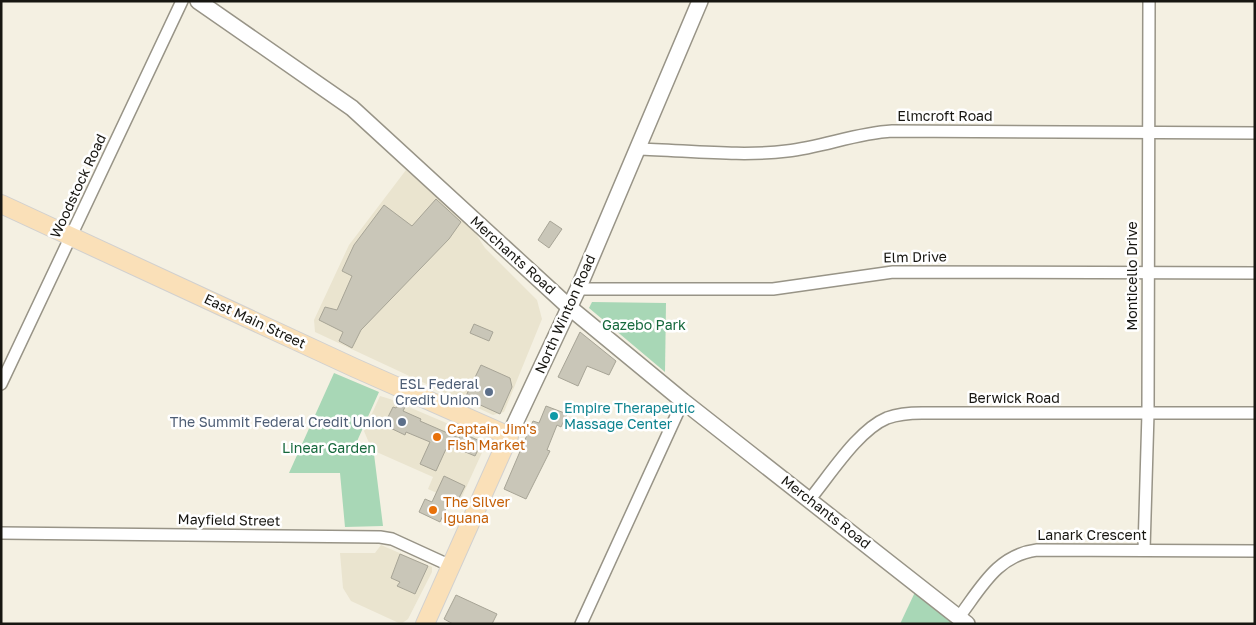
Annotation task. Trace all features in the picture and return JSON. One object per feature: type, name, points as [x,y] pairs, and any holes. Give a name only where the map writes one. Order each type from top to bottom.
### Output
[{"type":"main road","name":"East Main Street","points":[[1,204],[355,368],[509,436]]},
{"type":"main road","name":"North Winton Road","points":[[425,624],[509,436]]},
{"type":"street","name":"Woodstock Road","points":[[1,384],[182,1]]},
{"type":"street","name":"Merchants Road","points":[[198,1],[352,108],[570,307],[683,401],[963,620]]},
{"type":"street","name":"North Winton Road","points":[[509,436],[578,289],[700,1]]},
{"type":"street","name":"Monticello Drive","points":[[1144,550],[1148,413],[1149,1]]},
{"type":"street","name":"Elmcroft Road","points":[[637,148],[770,153],[807,148],[864,134],[892,131],[1255,133]]},
{"type":"street","name":"Elm Drive","points":[[578,289],[773,289],[893,272],[1255,274]]},
{"type":"street","points":[[581,624],[683,401]]},
{"type":"street","name":"Berwick Road","points":[[810,500],[865,433],[878,423],[898,415],[922,413],[1255,413]]},
{"type":"street","name":"Mayfield Street","points":[[1,533],[380,537],[392,539],[451,566]]},
{"type":"street","name":"Lanark Crescent","points":[[963,620],[995,571],[1018,553],[1037,550],[1255,551]]},
{"type":"shaded area","points":[[406,170],[472,228],[485,248],[537,300],[542,319],[504,412],[493,415],[315,332],[314,320],[349,245]]},
{"type":"shaded area","points":[[380,396],[484,439],[485,446],[459,503],[428,489],[433,477],[372,450],[364,431]]},
{"type":"shaded area","points":[[381,545],[432,567],[432,572],[408,619],[401,624],[351,601],[343,588],[340,553],[375,553]]},
{"type":"green space","name":"Gazebo Park","points":[[592,302],[666,303],[665,372],[589,308]]},
{"type":"green space","name":"Linear Garden","points":[[334,373],[379,392],[354,448],[374,454],[383,526],[345,527],[340,473],[289,473]]},
{"type":"green space","points":[[916,590],[954,624],[900,624]]},
{"type":"building","points":[[436,199],[461,222],[449,239],[361,330],[352,348],[339,341],[343,332],[319,320],[325,307],[337,310],[352,276],[342,271],[354,245],[384,205],[412,226]]},
{"type":"building","points":[[550,221],[562,229],[549,248],[538,240]]},
{"type":"building","points":[[474,324],[493,332],[489,341],[470,333]]},
{"type":"building","points":[[580,332],[616,361],[609,375],[587,366],[578,386],[558,377]]},
{"type":"building","name":"ESL Federal Credit Union","points":[[481,365],[510,378],[512,387],[500,414],[465,398]]},
{"type":"building","points":[[398,404],[405,407],[403,411],[421,419],[420,421],[459,438],[462,433],[482,442],[475,456],[451,446],[449,451],[446,449],[436,471],[420,464],[430,442],[406,432],[405,435],[384,425],[393,407],[396,408]]},
{"type":"building","points":[[546,406],[567,414],[561,427],[557,425],[547,450],[550,451],[526,499],[504,489],[533,421],[539,423]]},
{"type":"building","points":[[444,476],[465,486],[459,498],[452,495],[440,522],[419,512],[425,499],[432,502]]},
{"type":"building","points":[[400,554],[428,566],[415,594],[397,586],[400,582],[391,578]]},
{"type":"building","points":[[456,595],[497,614],[492,624],[453,624],[444,619]]},
{"type":"place","name":"ESL Federal Credit Union","points":[[489,392]]},
{"type":"place","name":"Empire Therapeutic Massage Center","points":[[554,416]]},
{"type":"place","name":"The Summit Federal Credit Union","points":[[402,422]]},
{"type":"place","name":"Captain Jim's Fish Market","points":[[437,437]]},
{"type":"place","name":"The Silver Iguana","points":[[433,510]]}]
